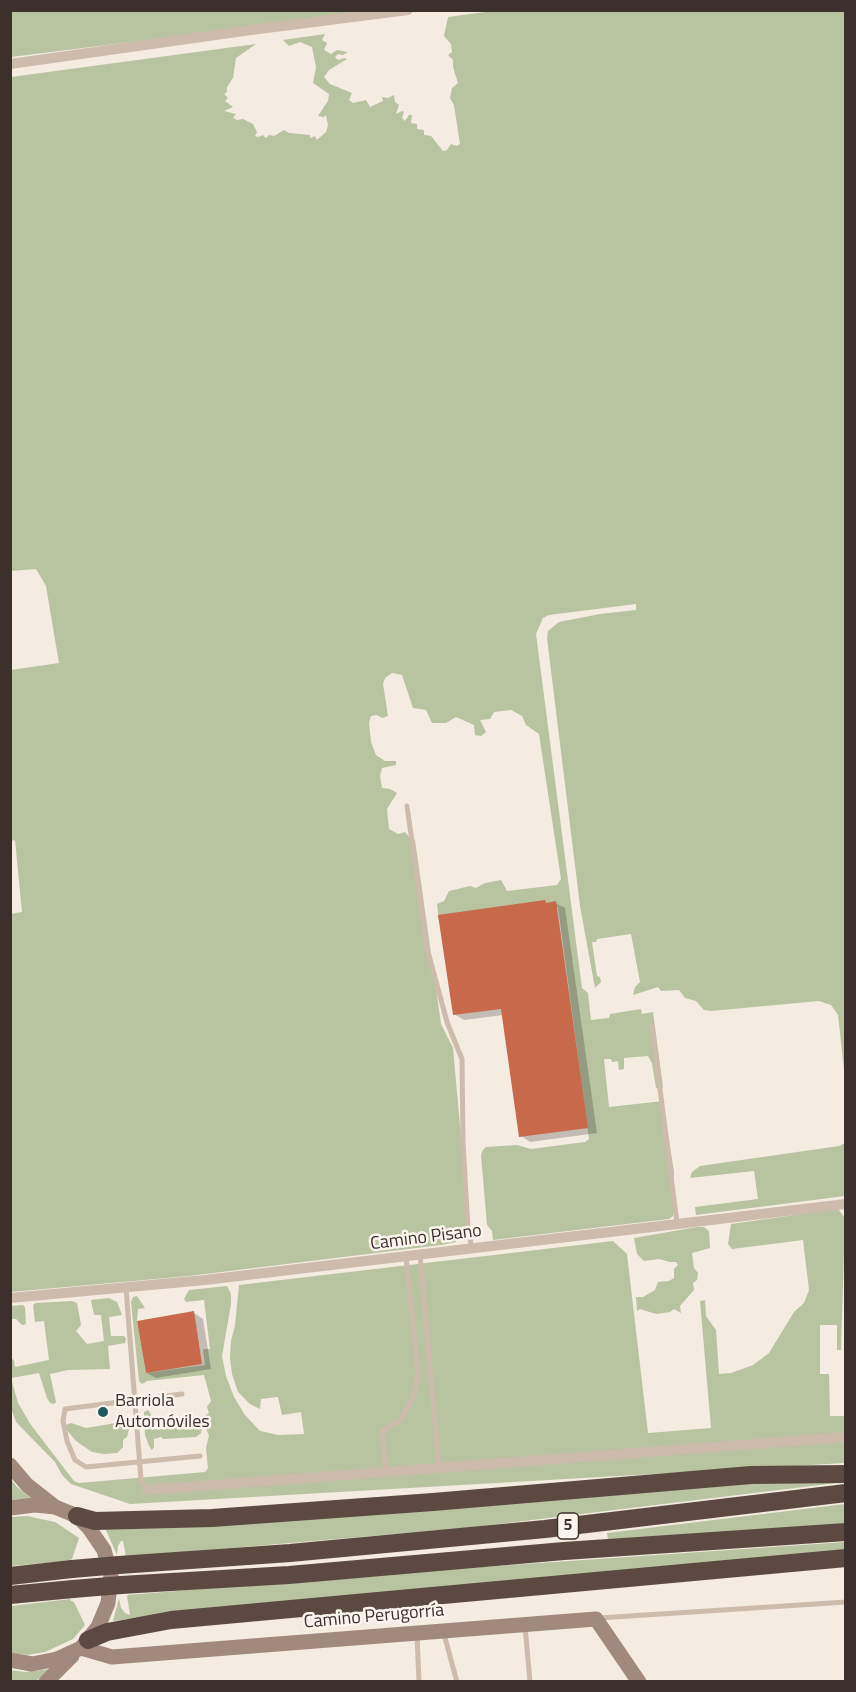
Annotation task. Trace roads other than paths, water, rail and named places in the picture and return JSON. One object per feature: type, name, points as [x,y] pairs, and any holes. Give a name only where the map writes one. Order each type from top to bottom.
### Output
[{"type":"highway","points":[[77,1516],[95,1521],[202,1518],[433,1502],[751,1475],[846,1474]]},
{"type":"highway","name":"5","points":[[10,1576],[545,1529],[846,1493]]},
{"type":"highway","name":"5","points":[[10,1595],[121,1585],[289,1575],[564,1551],[846,1532]]},
{"type":"highway","points":[[82,1646],[107,1632],[171,1620],[846,1558]]},
{"type":"street","points":[[10,64],[408,10]]},
{"type":"street","name":"Camino Pisano","points":[[10,1298],[205,1280],[846,1204]]},
{"type":"street","points":[[147,1490],[846,1437]]},
{"type":"street","points":[[10,1465],[27,1485],[55,1507]]},
{"type":"street","points":[[10,1508],[35,1504],[55,1507],[77,1516],[89,1528],[104,1550],[111,1576],[108,1603],[98,1627],[46,1682]]},
{"type":"street","points":[[596,1619],[639,1682]]},
{"type":"street","name":"Camino Perugorría","points":[[82,1646],[112,1657],[596,1619]]},
{"type":"street","points":[[10,1660],[32,1664],[57,1659],[82,1646]]},
{"type":"lane","points":[[407,806],[427,948],[447,1022],[462,1059],[463,1142],[468,1229],[472,1249]]},
{"type":"lane","points":[[652,1026],[677,1225]]},
{"type":"lane","points":[[420,1255],[439,1468]]},
{"type":"lane","points":[[386,1472],[382,1431],[401,1419],[414,1396],[417,1374],[406,1257]]},
{"type":"lane","points":[[126,1288],[141,1480],[147,1490]]},
{"type":"lane","points":[[182,1394],[73,1406],[65,1409],[63,1421],[67,1442],[75,1460],[86,1467],[200,1456]]},
{"type":"lane","points":[[596,1619],[846,1602]]},
{"type":"lane","points":[[524,1624],[530,1682]]},
{"type":"lane","points":[[443,1631],[457,1682]]},
{"type":"lane","points":[[417,1633],[419,1682]]},
{"type":"place","name":"Barriola Automóviles","points":[[103,1412]]}]
